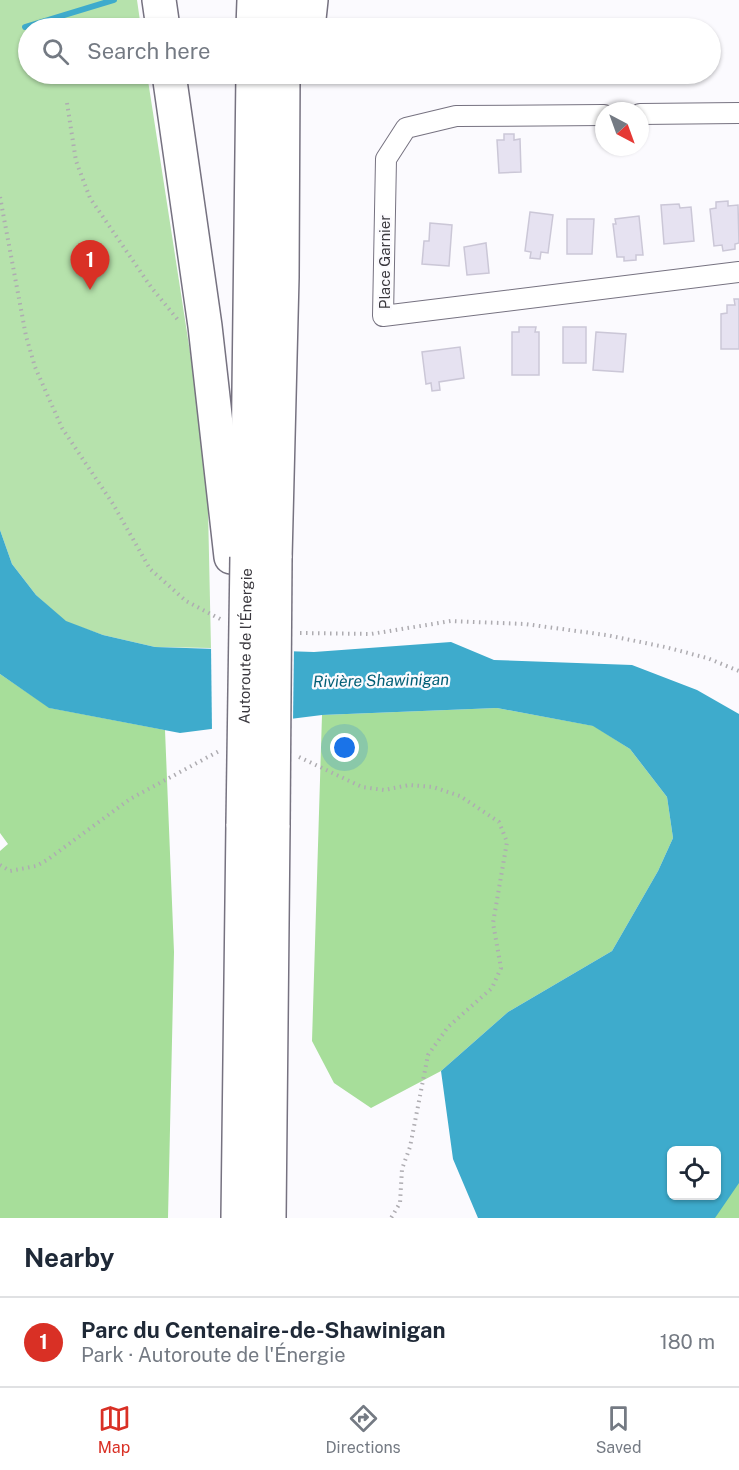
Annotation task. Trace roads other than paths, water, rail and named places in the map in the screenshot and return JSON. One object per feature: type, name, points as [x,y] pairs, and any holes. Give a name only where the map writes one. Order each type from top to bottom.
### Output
[{"type":"highway","points":[[159,0],[162,18]]},
{"type":"highway","points":[[253,18],[254,0]]},
{"type":"highway","points":[[284,0],[284,18]]},
{"type":"highway","points":[[309,18],[311,0]]},
{"type":"highway","points":[[170,84],[205,326],[251,558]]},
{"type":"highway","name":"Autoroute de l'Énergie","points":[[253,84],[251,558],[269,1218]]},
{"type":"highway","name":"Autoroute de l'Énergie","points":[[238,1218],[258,825],[244,671],[251,558],[282,277],[283,84]]},
{"type":"highway","points":[[282,277],[302,84]]},
{"type":"street","points":[[649,114],[739,113]]},
{"type":"street","name":"Place Garnier","points":[[595,115],[456,116],[406,128],[386,159],[383,316],[739,272]]},
{"type":"water","name":"Rivière Shawinigan","points":[[0,530],[12,564],[36,595],[66,621],[103,635],[155,647],[314,652],[451,642],[494,660],[632,665],[697,690],[739,714],[739,1183],[715,1218],[478,1218],[453,1159],[441,1071],[508,1012],[612,951],[658,871],[673,838],[667,797],[630,749],[593,726],[497,708],[322,715],[180,733],[49,708],[0,674]]},
{"type":"waterway","points":[[55,18],[114,0]]},
{"type":"place","name":"Parc du Centenaire-de-Shawinigan","points":[[90,290]]}]
